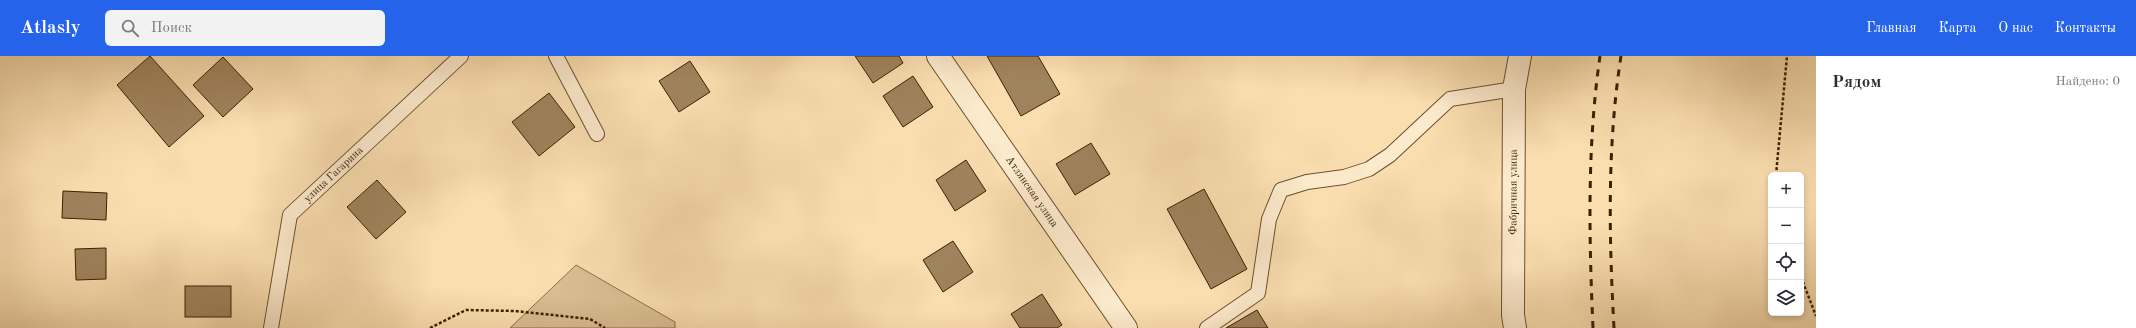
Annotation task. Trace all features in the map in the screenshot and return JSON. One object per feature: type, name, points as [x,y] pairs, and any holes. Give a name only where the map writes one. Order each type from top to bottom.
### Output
[{"type":"street","name":"Атлянская улица","points":[[938,56],[1126,328]]},
{"type":"street","name":"Фабричная улица","points":[[1515,328],[1513,315],[1514,89],[1520,56]]},
{"type":"lane","name":"улица Гагарина","points":[[271,328],[290,215],[462,56]]},
{"type":"lane","points":[[556,56],[597,134]]},
{"type":"lane","points":[[1206,328],[1258,293],[1269,219],[1281,190],[1307,182],[1344,177],[1369,169],[1390,155],[1450,100],[1514,89]]},
{"type":"path","points":[[1776,172],[1787,56]]},
{"type":"path","points":[[1802,280],[1816,316]]},
{"type":"path","points":[[430,328],[466,310],[515,311],[590,319],[605,328]]},
{"type":"shaded area","points":[[576,265],[675,322],[675,328],[510,328]]},
{"type":"building","points":[[150,56],[204,116],[169,147],[117,85]]},
{"type":"building","points":[[855,56],[899,56],[903,63],[873,83]]},
{"type":"building","points":[[987,56],[1038,56],[1060,94],[1021,116]]},
{"type":"building","points":[[223,57],[253,89],[223,117],[193,85]]},
{"type":"building","points":[[690,61],[710,92],[679,112],[659,81]]},
{"type":"building","points":[[913,76],[933,107],[903,127],[883,96]]},
{"type":"building","points":[[549,93],[575,127],[539,156],[512,122]]},
{"type":"building","points":[[1091,143],[1110,174],[1075,195],[1056,164]]},
{"type":"building","points":[[966,160],[986,191],[955,211],[936,180]]},
{"type":"building","points":[[377,180],[406,212],[376,239],[347,207]]},
{"type":"building","points":[[1204,189],[1247,269],[1211,289],[1167,209]]},
{"type":"building","points":[[63,191],[107,193],[106,220],[62,218]]},
{"type":"building","points":[[953,241],[973,272],[943,292],[923,260]]},
{"type":"building","points":[[106,248],[106,279],[76,280],[75,249]]},
{"type":"building","points":[[185,286],[231,286],[231,317],[185,317]]},
{"type":"building","points":[[1042,294],[1062,325],[1057,328],[1020,328],[1011,314]]},
{"type":"building","points":[[1257,310],[1268,328],[1226,328]]},
{"type":"railway","points":[[1593,328],[1590,192],[1593,124],[1600,56]]},
{"type":"railway","points":[[1614,328],[1610,192],[1613,124],[1621,56]]}]
